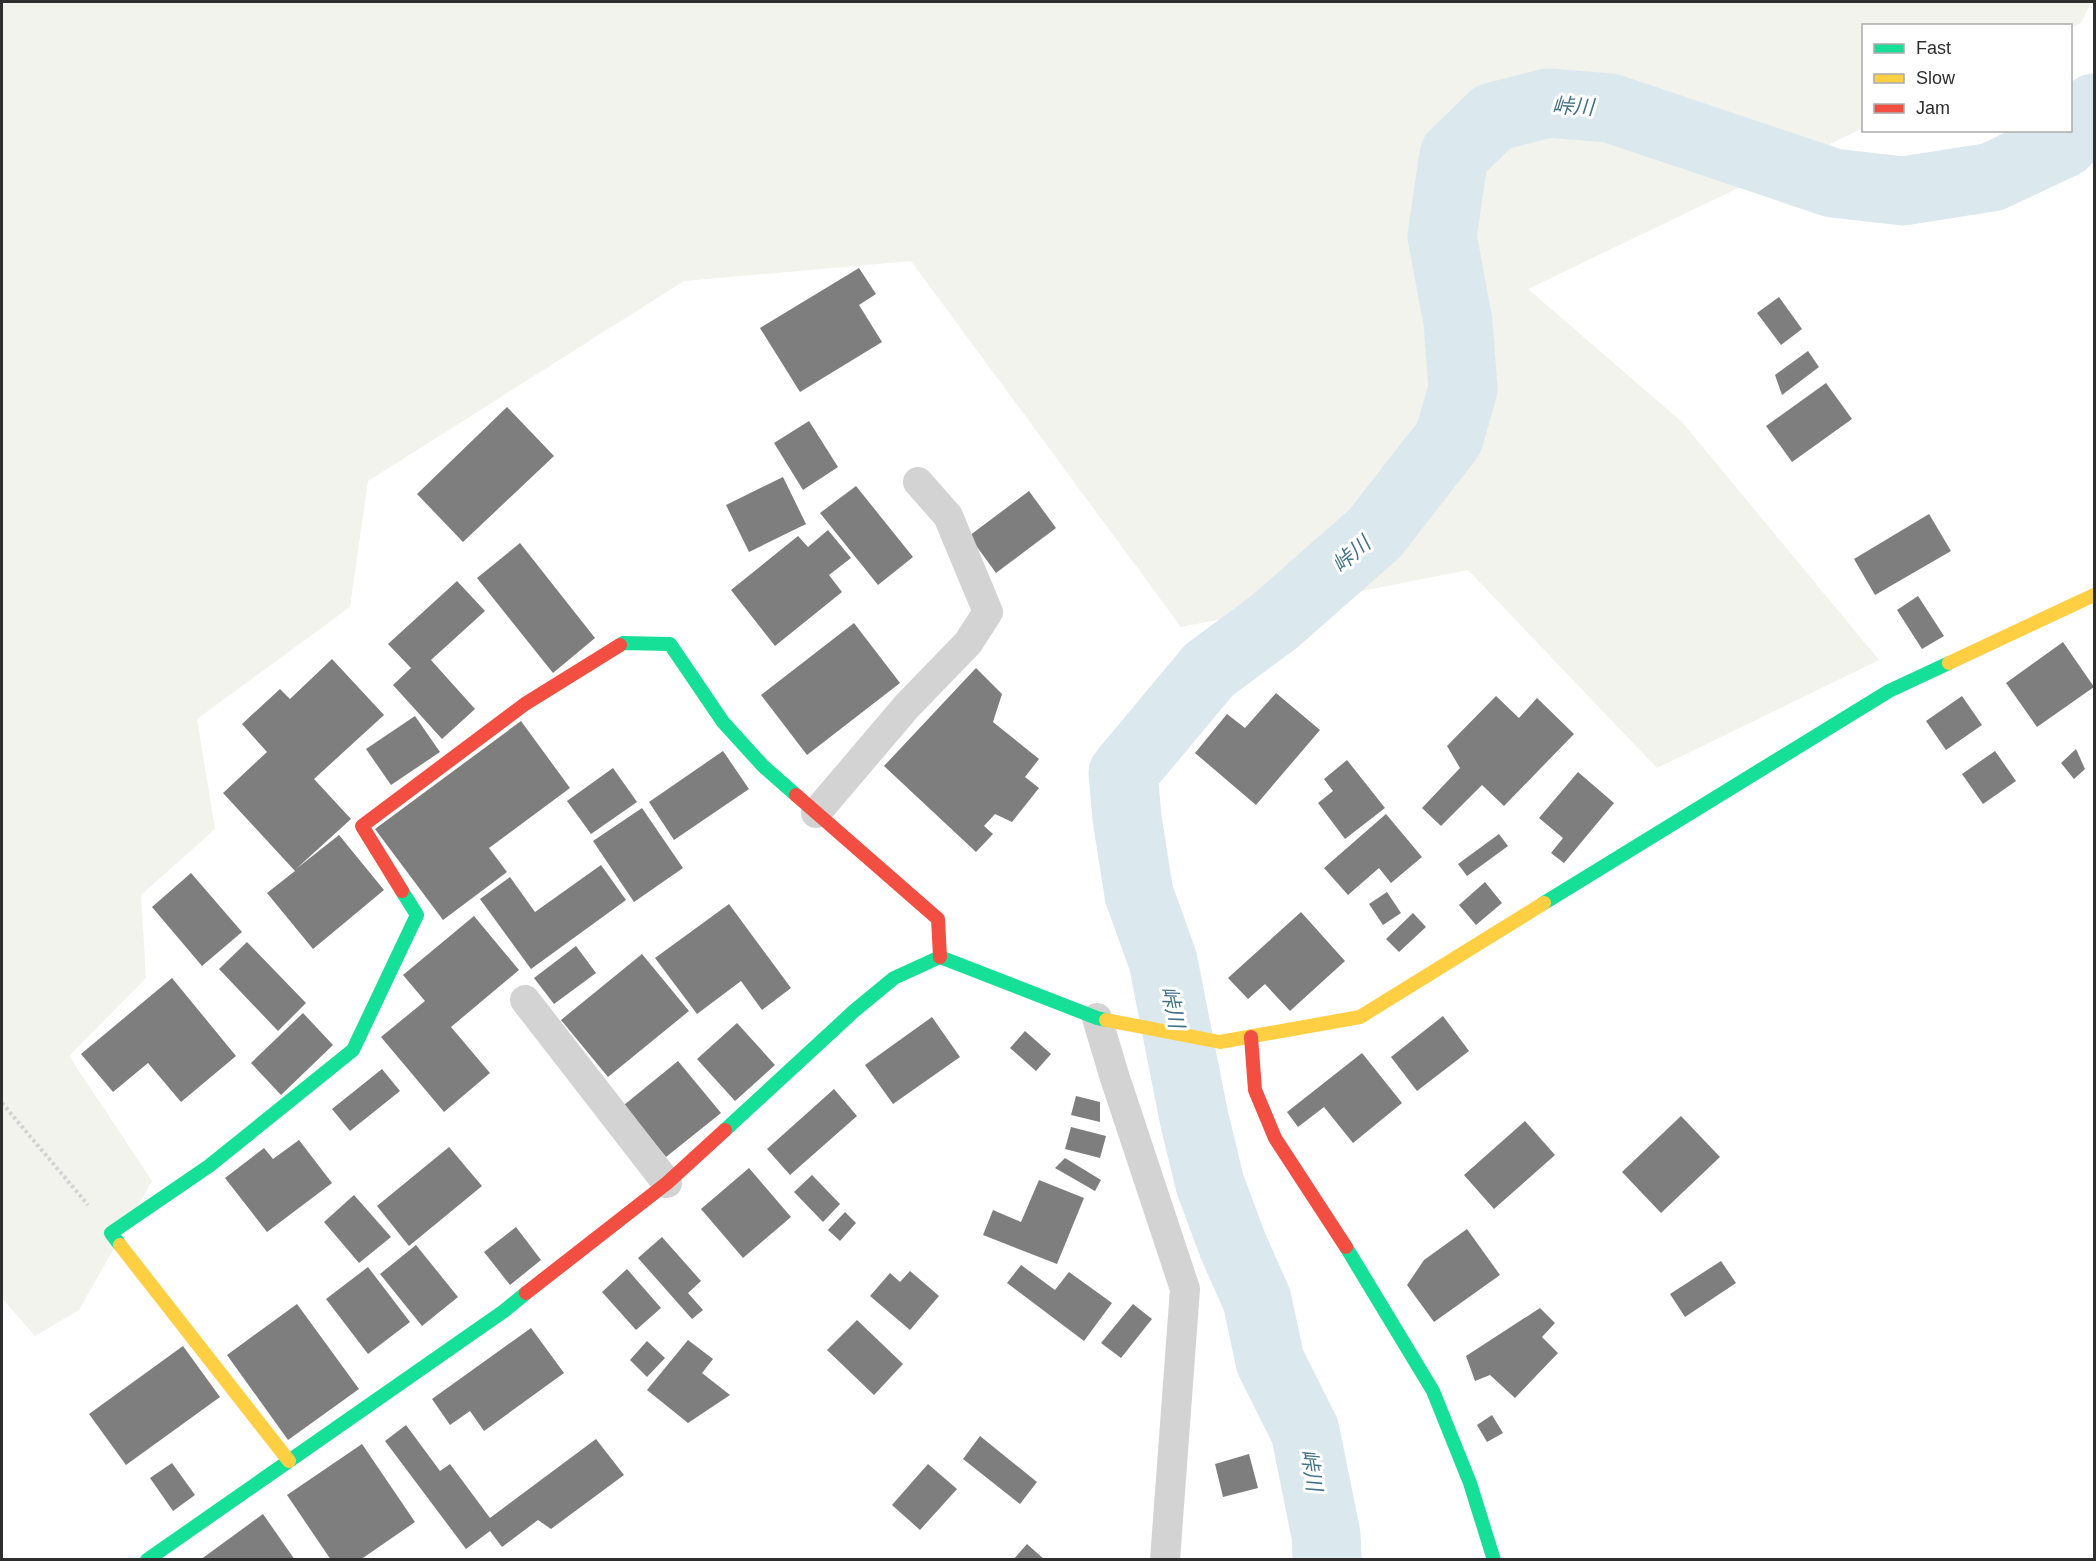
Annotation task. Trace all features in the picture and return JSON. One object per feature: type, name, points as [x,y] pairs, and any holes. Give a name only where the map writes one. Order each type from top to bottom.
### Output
[{"type":"street","points":[[816,813],[907,706],[968,643],[988,612],[948,516],[918,482]]},
{"type":"street","points":[[147,1560],[504,1311],[667,1183],[854,1011],[894,978],[939,957],[1097,1018],[1220,1042],[1360,1017],[1889,691],[2094,595]]},
{"type":"street","points":[[289,1461],[111,1233],[209,1166],[353,1050],[417,915],[362,826],[525,704],[623,643],[670,644],[723,722],[763,766],[938,919],[939,957]]},
{"type":"street","points":[[525,1000],[667,1183]]},
{"type":"street","points":[[1097,1018],[1113,1075],[1185,1289],[1165,1560]]},
{"type":"street","points":[[1251,1037],[1255,1090],[1275,1138],[1336,1231],[1433,1391],[1470,1483],[1494,1560]]},
{"type":"path","points":[[2,1103],[111,1233]]},
{"type":"shaded area","points":[[2,2],[2091,2],[2081,23],[2072,28],[2072,24],[1862,24],[1862,128],[1528,289],[1682,422],[1879,660],[1657,768],[1468,570],[1181,627],[911,261],[684,281],[368,481],[350,607],[197,719],[215,829],[141,895],[146,978],[69,1056],[152,1181],[79,1310],[35,1336],[2,1298]]},
{"type":"building","points":[[859,268],[876,294],[859,305],[882,342],[800,392],[760,328]]},
{"type":"building","points":[[1779,297],[1802,329],[1781,345],[1757,313]]},
{"type":"building","points":[[1808,351],[1819,367],[1782,395],[1775,375]]},
{"type":"building","points":[[1826,383],[1852,419],[1792,462],[1766,426]]},
{"type":"building","points":[[507,407],[554,456],[463,542],[417,494]]},
{"type":"building","points":[[809,421],[838,467],[803,490],[774,443]]},
{"type":"building","points":[[783,477],[806,524],[749,552],[726,505]]},
{"type":"building","points":[[856,486],[913,557],[878,585],[820,513]]},
{"type":"building","points":[[1029,491],[1056,528],[996,573],[969,536]]},
{"type":"building","points":[[1929,514],[1951,551],[1875,595],[1854,559]]},
{"type":"building","points":[[828,530],[851,558],[829,575],[842,592],[775,646],[731,590],[798,536],[808,547]]},
{"type":"building","points":[[520,543],[595,638],[553,673],[477,578]]},
{"type":"building","points":[[457,581],[485,611],[431,660],[475,709],[442,739],[393,685],[411,668],[388,644]]},
{"type":"building","points":[[1918,596],[1944,636],[1922,649],[1897,610]]},
{"type":"building","points":[[854,623],[900,683],[807,755],[761,695]]},
{"type":"building","points":[[2063,642],[2094,687],[2037,727],[2006,683]]},
{"type":"building","points":[[332,659],[384,715],[314,779],[351,819],[296,869],[339,835],[384,890],[313,949],[267,893],[295,871],[223,793],[267,752],[242,724],[280,689],[290,699]]},
{"type":"building","points":[[976,668],[1002,694],[993,722],[1039,759],[1025,777],[1039,788],[1012,822],[995,814],[984,826],[993,834],[976,852],[884,766]]},
{"type":"building","points":[[1276,693],[1320,730],[1256,805],[1195,753],[1227,714],[1245,728]]},
{"type":"building","points":[[1496,696],[1519,718],[1537,698],[1574,734],[1504,806],[1482,785],[1441,826],[1422,808],[1460,768],[1447,746]]},
{"type":"building","points":[[1962,696],[1982,725],[1946,750],[1926,721]]},
{"type":"building","points":[[415,716],[440,752],[391,785],[366,749]]},
{"type":"building","points":[[521,721],[570,788],[489,848],[507,872],[443,920],[375,829]]},
{"type":"building","points":[[2076,749],[2085,769],[2074,779],[2061,763]]},
{"type":"building","points":[[723,751],[749,789],[674,840],[649,802]]},
{"type":"building","points":[[1995,751],[2016,781],[1983,804],[1962,774]]},
{"type":"building","points":[[1347,760],[1385,808],[1345,839],[1318,803],[1333,791],[1324,779]]},
{"type":"building","points":[[613,768],[637,802],[591,834],[567,801]]},
{"type":"building","points":[[1578,772],[1614,803],[1564,863],[1551,853],[1563,838],[1539,818]]},
{"type":"building","points":[[642,808],[683,868],[634,902],[593,841]]},
{"type":"building","points":[[1386,814],[1422,857],[1391,883],[1379,868],[1348,895],[1324,868]]},
{"type":"building","points":[[1499,834],[1508,846],[1467,876],[1458,864]]},
{"type":"building","points":[[601,865],[626,900],[531,969],[480,899],[510,877],[535,912]]},
{"type":"building","points":[[191,873],[242,932],[202,966],[152,907]]},
{"type":"building","points":[[1485,882],[1502,903],[1476,925],[1459,905]]},
{"type":"building","points":[[1387,892],[1401,913],[1383,925],[1369,904]]},
{"type":"building","points":[[729,904],[791,988],[762,1010],[741,981],[697,1014],[655,958]]},
{"type":"building","points":[[1301,912],[1345,961],[1290,1011],[1265,984],[1248,999],[1228,978]]},
{"type":"building","points":[[1413,913],[1426,927],[1399,952],[1386,939]]},
{"type":"building","points":[[474,916],[519,970],[451,1027],[490,1073],[444,1112],[381,1037],[425,1001],[403,975]]},
{"type":"building","points":[[247,942],[306,1003],[278,1031],[219,969]]},
{"type":"building","points":[[576,946],[596,973],[554,1004],[534,978]]},
{"type":"building","points":[[642,954],[689,1011],[608,1077],[561,1020]]},
{"type":"building","points":[[172,978],[236,1056],[181,1102],[148,1063],[113,1092],[81,1054]]},
{"type":"building","points":[[303,1013],[333,1045],[281,1095],[251,1063]]},
{"type":"building","points":[[1443,1016],[1469,1051],[1417,1091],[1391,1057]]},
{"type":"building","points":[[932,1017],[960,1057],[893,1104],[865,1065]]},
{"type":"building","points":[[737,1023],[775,1065],[735,1101],[697,1059]]},
{"type":"building","points":[[1025,1031],[1051,1054],[1036,1071],[1010,1048]]},
{"type":"building","points":[[1362,1053],[1402,1103],[1353,1143],[1324,1107],[1298,1127],[1287,1112]]},
{"type":"building","points":[[678,1061],[721,1113],[666,1157],[624,1105]]},
{"type":"building","points":[[382,1069],[400,1091],[350,1131],[332,1109]]},
{"type":"building","points":[[834,1089],[857,1116],[790,1175],[767,1149]]},
{"type":"building","points":[[1076,1096],[1100,1102],[1100,1122],[1071,1115]]},
{"type":"building","points":[[1681,1116],[1720,1157],[1661,1213],[1622,1172]]},
{"type":"building","points":[[1525,1121],[1555,1155],[1494,1209],[1464,1175]]},
{"type":"building","points":[[1071,1127],[1106,1136],[1100,1158],[1065,1149]]},
{"type":"building","points":[[299,1140],[332,1183],[267,1232],[225,1178],[264,1148],[273,1159]]},
{"type":"building","points":[[449,1147],[482,1186],[409,1246],[377,1206]]},
{"type":"building","points":[[1065,1158],[1101,1180],[1095,1191],[1055,1168]]},
{"type":"building","points":[[749,1168],[791,1217],[743,1258],[701,1209]]},
{"type":"building","points":[[812,1175],[840,1204],[823,1222],[794,1192]]},
{"type":"building","points":[[1039,1180],[1084,1198],[1057,1264],[983,1235],[993,1210],[1021,1222]]},
{"type":"building","points":[[354,1195],[391,1237],[359,1263],[324,1222]]},
{"type":"building","points":[[845,1212],[856,1223],[840,1241],[828,1230]]},
{"type":"building","points":[[516,1227],[541,1260],[510,1285],[484,1252]]},
{"type":"building","points":[[1467,1229],[1500,1275],[1434,1322],[1407,1285],[1424,1260]]},
{"type":"building","points":[[662,1237],[701,1281],[688,1293],[703,1310],[692,1319],[638,1258]]},
{"type":"building","points":[[416,1245],[458,1297],[422,1326],[380,1274]]},
{"type":"building","points":[[1721,1261],[1736,1283],[1685,1317],[1670,1294]]},
{"type":"building","points":[[1021,1265],[1055,1290],[1069,1272],[1112,1303],[1084,1341],[1007,1283]]},
{"type":"building","points":[[368,1267],[410,1322],[368,1354],[326,1299]]},
{"type":"building","points":[[627,1269],[661,1308],[636,1330],[602,1292]]},
{"type":"building","points":[[910,1271],[939,1296],[910,1330],[870,1296],[890,1273],[900,1282]]},
{"type":"building","points":[[297,1304],[359,1389],[288,1440],[227,1355]]},
{"type":"building","points":[[1133,1304],[1152,1319],[1121,1358],[1101,1343]]},
{"type":"building","points":[[1540,1308],[1555,1323],[1542,1337],[1558,1353],[1515,1398],[1490,1375],[1475,1381],[1466,1356]]},
{"type":"building","points":[[857,1320],[903,1364],[874,1395],[827,1350]]},
{"type":"building","points":[[531,1328],[564,1373],[484,1431],[470,1411],[450,1425],[432,1399]]},
{"type":"building","points":[[688,1340],[713,1359],[702,1373],[730,1395],[688,1423],[647,1390]]},
{"type":"building","points":[[647,1341],[665,1358],[647,1377],[630,1360]]},
{"type":"building","points":[[183,1346],[220,1397],[126,1465],[89,1414]]},
{"type":"building","points":[[1492,1415],[1503,1433],[1487,1442],[1477,1425]]},
{"type":"building","points":[[406,1425],[440,1471],[450,1464],[490,1518],[596,1439],[624,1475],[551,1529],[538,1520],[502,1547],[490,1531],[466,1549],[385,1441]]},
{"type":"building","points":[[980,1436],[1037,1482],[1020,1504],[963,1459]]},
{"type":"building","points":[[362,1444],[415,1522],[360,1560],[331,1560],[287,1495]]},
{"type":"building","points":[[1249,1454],[1258,1488],[1223,1497],[1215,1464]]},
{"type":"building","points":[[172,1463],[195,1495],[173,1511],[150,1478]]},
{"type":"building","points":[[928,1464],[957,1489],[920,1530],[892,1505]]},
{"type":"building","points":[[263,1514],[295,1560],[200,1560]]},
{"type":"building","points":[[1027,1544],[1045,1560],[1013,1560]]},
{"type":"waterway","name":"峠川","points":[[1327,1560],[1326,1535],[1305,1431],[1270,1361],[1257,1300],[1233,1246],[1210,1184],[1194,1118],[1163,961],[1139,894],[1127,818],[1123,773],[1209,670],[1274,622],[1375,533],[1449,438],[1463,389],[1458,322],[1442,236],[1454,155],[1493,117],[1548,103],[1610,108],[1833,183],[1903,191],[1992,177],[2064,143],[2094,108]]},
{"type":"traffic: fast","points":[[620,645],[623,643],[670,644],[723,722],[763,766],[796,795]]},
{"type":"traffic: fast","points":[[1544,903],[1889,691],[1949,663]]},
{"type":"traffic: fast","points":[[120,1245],[111,1233],[209,1166],[353,1050],[417,915],[402,891]]},
{"type":"traffic: fast","points":[[725,1130],[854,1011],[894,978],[940,957],[1106,1020]]},
{"type":"traffic: fast","points":[[1346,1247],[1433,1391],[1470,1483],[1494,1560]]},
{"type":"traffic: fast","points":[[147,1560],[504,1311],[526,1293]]},
{"type":"traffic: slow","points":[[1949,663],[2094,595]]},
{"type":"traffic: slow","points":[[1106,1020],[1220,1042],[1360,1017],[1544,903]]},
{"type":"traffic: slow","points":[[120,1245],[289,1461]]},
{"type":"traffic: jam","points":[[402,891],[362,826],[525,704],[620,645]]},
{"type":"traffic: jam","points":[[796,795],[938,919],[940,957]]},
{"type":"traffic: jam","points":[[1251,1037],[1255,1090],[1275,1138],[1346,1247]]},
{"type":"traffic: jam","points":[[526,1293],[667,1183],[725,1130]]}]
